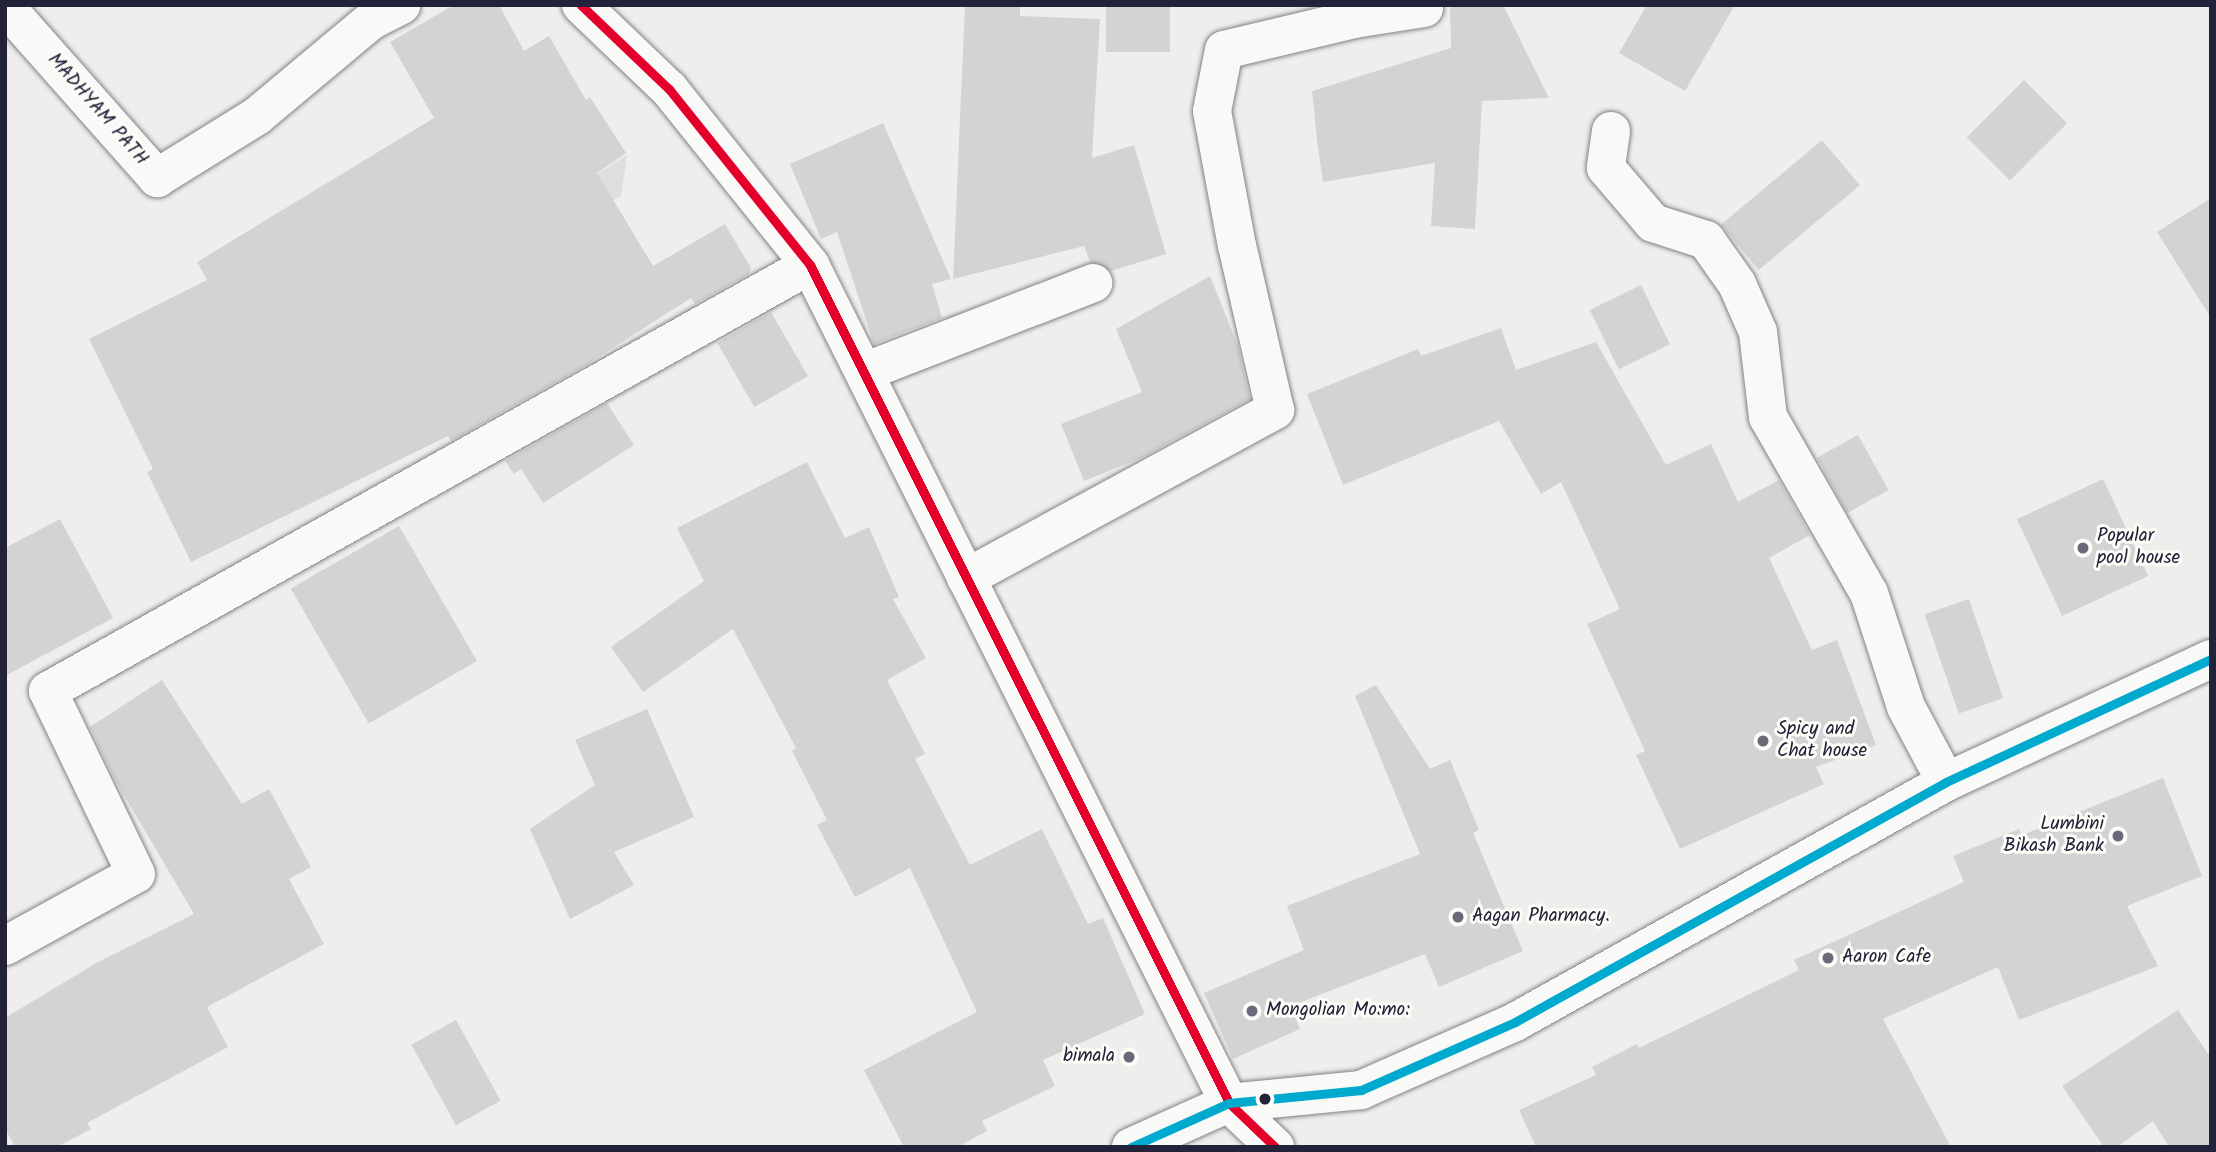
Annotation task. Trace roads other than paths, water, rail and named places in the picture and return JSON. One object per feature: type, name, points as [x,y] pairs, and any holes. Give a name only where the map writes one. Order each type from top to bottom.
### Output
[{"type":"street","name":"MADHYAM PATH","points":[[5,6],[157,178],[257,116],[372,20],[401,5]]},
{"type":"street","points":[[581,5],[669,89],[810,265],[1229,1102],[1275,1147]]},
{"type":"street","points":[[967,578],[1275,410],[1237,246],[1212,111],[1224,50],[1354,19],[1424,8]]},
{"type":"street","points":[[1611,131],[1606,168],[1653,223],[1706,240],[1737,284],[1758,332],[1768,417],[1869,593],[1906,708],[1946,782]]},
{"type":"street","points":[[5,946],[136,874],[48,691],[810,265]]},
{"type":"street","points":[[864,372],[1093,283]]},
{"type":"street","points":[[1131,1147],[1229,1102],[1361,1090],[1516,1022],[1946,782],[2211,659]]},
{"type":"place","name":"Popular pool house","points":[[2083,548]]},
{"type":"place","name":"Spicy and Chat house","points":[[1763,741]]},
{"type":"place","name":"Lumbini Bikash Bank","points":[[2118,836]]},
{"type":"place","name":"Aagan Pharmacy.","points":[[1458,917]]},
{"type":"place","name":"Aaron Cafe","points":[[1828,958]]},
{"type":"place","name":"Mongolian Mo:mo:","points":[[1252,1011]]},
{"type":"place","name":"bimala","points":[[1129,1057]]}]
